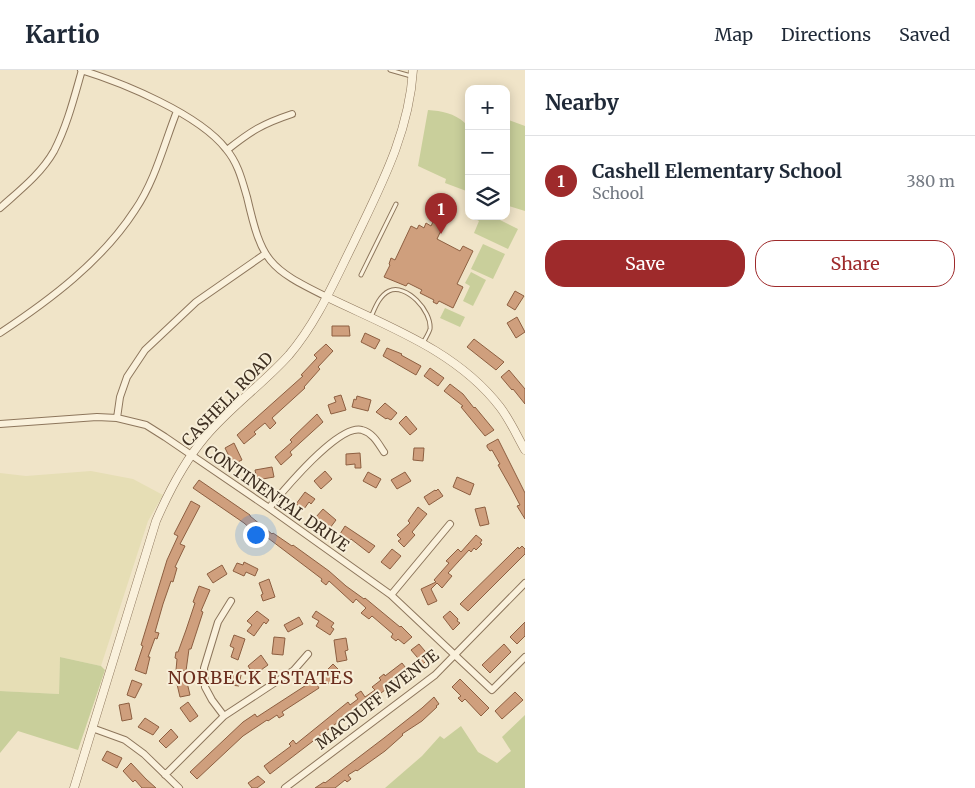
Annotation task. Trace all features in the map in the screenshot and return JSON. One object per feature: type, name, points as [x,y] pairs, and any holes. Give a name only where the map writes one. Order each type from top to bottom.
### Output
[{"type":"street","points":[[0,208],[34,176],[53,153],[65,126],[82,70],[129,87],[176,111],[207,130],[227,150],[240,174],[254,229],[265,254],[273,264],[285,274],[327,297],[453,360],[482,386],[501,407],[525,450]]},
{"type":"street","name":"CASHELL ROAD","points":[[74,788],[156,522],[170,490],[191,454],[222,418],[288,356],[307,331],[327,297],[398,148],[408,109],[412,73]]},
{"type":"street","points":[[0,333],[55,294],[96,258],[116,237],[136,210],[149,184],[176,111]]},
{"type":"street","points":[[227,150],[252,130],[267,122],[292,114]]},
{"type":"street","points":[[116,418],[120,397],[127,377],[139,357],[196,302],[265,254]]},
{"type":"street","name":"CONTINENTAL DRIVE","points":[[0,424],[73,418],[116,418],[146,426],[191,454],[391,595],[492,690],[525,657]]},
{"type":"street","points":[[268,508],[296,476],[338,437],[349,431],[362,430],[372,435],[384,452]]},
{"type":"street","points":[[391,595],[450,524]]},
{"type":"street","name":"MACDUFF AVENUE","points":[[285,788],[435,675],[525,583]]},
{"type":"street","points":[[224,716],[212,700],[206,687],[204,668],[218,622],[231,601]]},
{"type":"street","points":[[165,774],[224,716],[294,670],[308,654]]},
{"type":"street","points":[[92,728],[125,740],[144,754],[179,788]]},
{"type":"lane","points":[[390,70],[412,73]]},
{"type":"lane","points":[[361,275],[396,204]]},
{"type":"lane","points":[[370,318],[384,295],[393,290],[402,291],[420,303],[428,315],[430,329],[423,344]]},
{"type":"shaded area","points":[[91,471],[133,479],[163,495],[148,521],[101,666],[60,657],[59,694],[0,691],[0,473],[26,476]]},
{"type":"green space","points":[[428,110],[448,113],[465,123],[465,190],[445,183],[446,179],[418,166]]},
{"type":"green space","points":[[510,120],[525,126],[525,211],[510,206]]},
{"type":"green space","points":[[477,220],[500,220],[518,229],[508,249],[474,233],[479,221]]},
{"type":"green space","points":[[483,244],[505,254],[493,279],[471,269]]},
{"type":"green space","points":[[471,272],[486,280],[473,306],[463,301],[470,286],[465,283]]},
{"type":"green space","points":[[445,308],[465,317],[460,327],[440,318]]},
{"type":"green space","points":[[60,657],[101,666],[105,670],[78,750],[18,731],[0,753],[0,691],[59,694]]},
{"type":"green space","points":[[525,715],[525,788],[385,788],[422,756],[440,736],[444,739],[461,726],[478,752],[497,763],[511,751],[502,737]]},
{"type":"building","points":[[436,197],[456,206],[448,223],[445,222],[437,239],[460,251],[463,246],[473,251],[457,284],[463,287],[453,308],[439,301],[437,304],[433,302],[434,300],[420,293],[422,290],[408,283],[406,286],[384,277],[391,258],[395,260],[411,226],[417,229],[419,225],[424,228],[426,223],[431,226],[436,216],[429,212]]},
{"type":"building","points":[[515,291],[524,296],[515,310],[507,305]]},
{"type":"building","points":[[517,317],[525,332],[516,338],[507,323]]},
{"type":"building","points":[[332,326],[349,326],[350,336],[332,336]]},
{"type":"building","points":[[365,333],[380,340],[375,349],[361,342]]},
{"type":"building","points":[[474,339],[504,362],[496,370],[467,347]]},
{"type":"building","points":[[326,344],[333,351],[318,367],[320,369],[305,388],[272,418],[276,423],[270,429],[265,423],[244,444],[237,435],[303,376],[301,375],[317,358],[314,355]]},
{"type":"building","points":[[387,348],[402,354],[421,366],[416,375],[383,356]]},
{"type":"building","points":[[430,368],[444,378],[438,386],[424,376]]},
{"type":"building","points":[[509,370],[525,389],[525,404],[501,377]]},
{"type":"building","points":[[450,384],[463,394],[494,430],[485,436],[461,407],[463,406],[444,391]]},
{"type":"building","points":[[341,395],[346,410],[331,414],[328,405],[336,402],[334,397]]},
{"type":"building","points":[[357,396],[371,400],[368,411],[352,407]]},
{"type":"building","points":[[385,403],[397,413],[391,420],[376,412]]},
{"type":"building","points":[[317,414],[323,422],[290,452],[292,455],[281,465],[275,457],[292,442],[290,440]]},
{"type":"building","points":[[406,416],[417,429],[410,435],[399,423]]},
{"type":"building","points":[[498,439],[525,493],[525,519],[517,506],[520,505],[498,465],[500,464],[492,450],[490,451],[487,447],[487,445]]},
{"type":"building","points":[[234,443],[242,460],[233,464],[225,448]]},
{"type":"building","points":[[414,448],[424,448],[423,461],[413,460]]},
{"type":"building","points":[[360,453],[361,468],[355,468],[355,464],[346,465],[346,454]]},
{"type":"building","points":[[272,467],[274,477],[257,480],[255,470]]},
{"type":"building","points":[[325,471],[332,479],[321,489],[314,481]]},
{"type":"building","points":[[368,472],[381,479],[376,488],[363,481]]},
{"type":"building","points":[[405,472],[411,481],[397,489],[391,480]]},
{"type":"building","points":[[457,477],[474,484],[470,495],[453,487]]},
{"type":"building","points":[[199,480],[250,515],[272,534],[293,545],[329,571],[346,586],[401,626],[412,637],[404,644],[398,639],[396,641],[391,637],[393,634],[372,616],[369,619],[361,613],[366,608],[356,599],[353,603],[329,581],[326,585],[321,581],[322,579],[264,535],[261,539],[257,535],[256,537],[250,532],[252,530],[244,523],[193,488]]},
{"type":"building","points":[[438,489],[443,496],[429,505],[424,497]]},
{"type":"building","points":[[305,492],[315,499],[311,504],[309,502],[304,509],[296,504]]},
{"type":"building","points":[[191,501],[200,506],[180,544],[185,546],[175,567],[177,568],[173,582],[171,581],[163,604],[155,632],[159,633],[157,639],[155,638],[148,657],[150,657],[146,674],[135,670],[143,646],[141,645],[167,560],[178,536],[174,534]]},
{"type":"building","points":[[418,507],[427,514],[412,532],[415,535],[404,547],[398,541],[401,539],[397,535],[410,523],[408,521]]},
{"type":"building","points":[[485,507],[489,524],[480,526],[475,509]]},
{"type":"building","points":[[323,509],[336,520],[330,528],[316,517]]},
{"type":"building","points":[[345,526],[375,546],[369,553],[351,539],[350,541],[340,534]]},
{"type":"building","points":[[476,535],[482,540],[480,543],[482,544],[476,550],[474,548],[471,552],[469,550],[448,573],[452,576],[442,588],[437,583],[431,589],[437,601],[428,605],[421,589],[436,582],[434,580],[449,563],[446,561],[458,549],[461,552]]},
{"type":"building","points":[[522,546],[525,549],[525,554],[468,611],[460,604],[518,547],[519,549]]},
{"type":"building","points":[[392,549],[401,556],[390,569],[381,562]]},
{"type":"building","points":[[244,562],[258,569],[255,576],[246,572],[244,576],[233,571],[237,563],[243,565]]},
{"type":"building","points":[[222,565],[227,574],[213,583],[207,574]]},
{"type":"building","points":[[269,579],[275,597],[263,601],[261,595],[263,594],[259,583]]},
{"type":"building","points":[[199,586],[210,590],[201,611],[203,612],[191,649],[189,649],[186,671],[176,670],[176,652],[178,652],[186,630]]},
{"type":"building","points":[[257,611],[269,620],[266,624],[264,622],[254,636],[247,631],[252,625],[247,621]]},
{"type":"building","points":[[316,611],[334,623],[331,627],[334,629],[330,635],[316,626],[319,621],[312,617]]},
{"type":"building","points":[[450,611],[460,623],[453,630],[443,617]]},
{"type":"building","points":[[299,617],[303,624],[288,632],[284,625]]},
{"type":"building","points":[[525,622],[525,636],[517,644],[510,637]]},
{"type":"building","points":[[234,635],[245,639],[238,660],[231,657],[234,648],[230,646]]},
{"type":"building","points":[[274,637],[285,638],[283,655],[272,654]]},
{"type":"building","points":[[346,638],[348,650],[345,651],[347,660],[337,662],[334,640]]},
{"type":"building","points":[[419,644],[430,657],[423,664],[411,650]]},
{"type":"building","points":[[504,644],[511,652],[490,673],[482,665]]},
{"type":"building","points":[[261,655],[268,665],[254,675],[248,666]]},
{"type":"building","points":[[402,663],[409,672],[361,708],[359,706],[270,774],[264,766],[291,746],[289,744],[293,740],[296,744],[348,702],[350,705],[358,699],[355,695],[361,691],[365,697],[375,690],[372,687],[381,680],[379,678],[384,674],[385,676]]},
{"type":"building","points":[[333,664],[341,672],[329,684],[321,676]]},
{"type":"building","points":[[224,673],[241,675],[239,686],[223,684]]},
{"type":"building","points":[[186,678],[190,695],[180,697],[176,680]]},
{"type":"building","points":[[460,679],[489,708],[481,716],[465,699],[462,702],[458,698],[461,696],[452,687]]},
{"type":"building","points":[[132,680],[142,684],[135,698],[127,695]]},
{"type":"building","points":[[314,680],[319,688],[282,712],[284,715],[279,718],[277,715],[267,720],[243,736],[197,779],[190,772],[243,722],[255,714],[257,717]]},
{"type":"building","points":[[515,692],[523,700],[502,719],[495,711]]},
{"type":"building","points":[[434,697],[439,704],[437,707],[422,721],[402,734],[385,751],[357,771],[348,775],[351,779],[347,782],[345,780],[335,788],[315,788],[325,783],[384,738]]},
{"type":"building","points":[[188,702],[198,716],[190,722],[180,708]]},
{"type":"building","points":[[129,703],[132,719],[122,721],[119,705]]},
{"type":"building","points":[[145,718],[159,727],[153,735],[138,727]]},
{"type":"building","points":[[171,729],[178,737],[166,748],[159,741]]},
{"type":"building","points":[[107,751],[122,758],[117,768],[102,760]]},
{"type":"building","points":[[131,763],[156,788],[142,788],[135,780],[133,782],[123,771]]},
{"type":"building","points":[[258,776],[265,782],[257,788],[252,788],[248,783]]},
{"type":"place","name":"Cashell Elementary School","points":[[441,234]]},
{"type":"district","name":"NORBECK ESTATES","points":[[261,677]]}]
